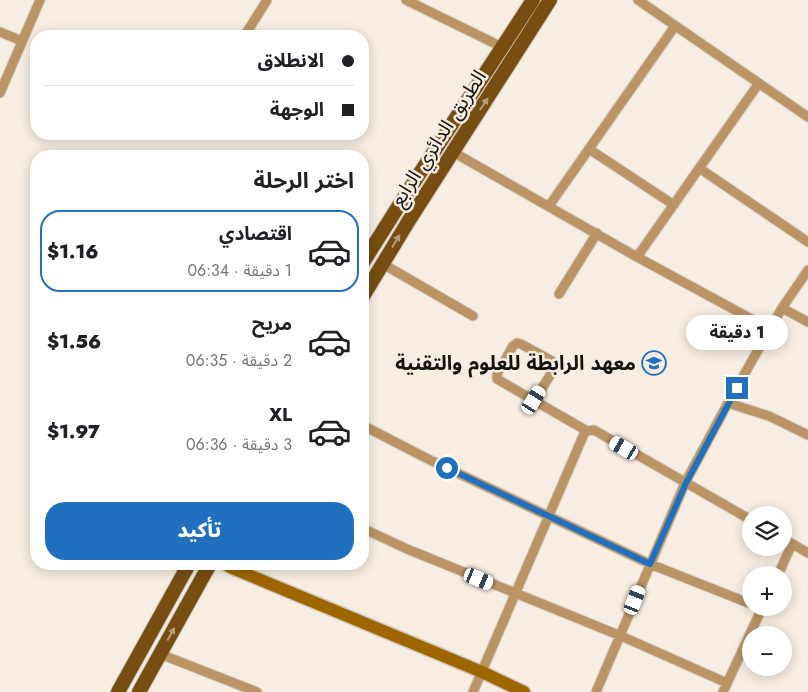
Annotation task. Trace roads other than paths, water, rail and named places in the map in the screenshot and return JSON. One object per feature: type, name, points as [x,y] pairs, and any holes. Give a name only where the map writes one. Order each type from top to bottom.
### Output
[{"type":"main road","name":"الطريق الدائري الرابع","points":[[369,253],[533,0]]},
{"type":"main road","name":"الطريق الدائري الرابع","points":[[369,286],[548,1]]},
{"type":"main road","points":[[118,692],[186,570]]},
{"type":"main road","points":[[139,692],[207,570]]},
{"type":"main road","points":[[237,570],[482,672],[524,692]]},
{"type":"street","points":[[0,93],[40,0]]},
{"type":"street","points":[[248,30],[267,0]]},
{"type":"street","points":[[406,0],[424,4],[502,47]]},
{"type":"street","points":[[638,0],[808,117]]},
{"type":"street","points":[[549,206],[675,26]]},
{"type":"street","points":[[0,32],[22,41]]},
{"type":"street","points":[[638,256],[759,83]]},
{"type":"street","points":[[589,149],[674,205]]},
{"type":"street","points":[[453,152],[770,329]]},
{"type":"street","points":[[699,168],[808,242]]},
{"type":"street","points":[[559,294],[597,233]]},
{"type":"street","points":[[382,264],[473,316]]},
{"type":"street","points":[[596,692],[686,483],[728,403],[782,308],[808,270]]},
{"type":"street","points":[[782,308],[808,322]]},
{"type":"street","points":[[534,400],[555,365],[552,361],[517,343],[514,344],[496,378],[587,431],[594,430],[742,515]]},
{"type":"street","points":[[728,403],[775,418],[808,435]]},
{"type":"street","points":[[369,429],[430,460],[650,564],[742,600]]},
{"type":"street","points":[[474,692],[584,434],[587,431]]},
{"type":"street","points":[[369,531],[515,594],[621,636],[727,683]]},
{"type":"street","points":[[792,544],[808,553]]},
{"type":"street","points":[[723,692],[757,616]]},
{"type":"street","points":[[160,654],[257,692]]},
{"type":"place","name":"معهد الرابطة للعلوم والتقنية","points":[[654,363]]}]
